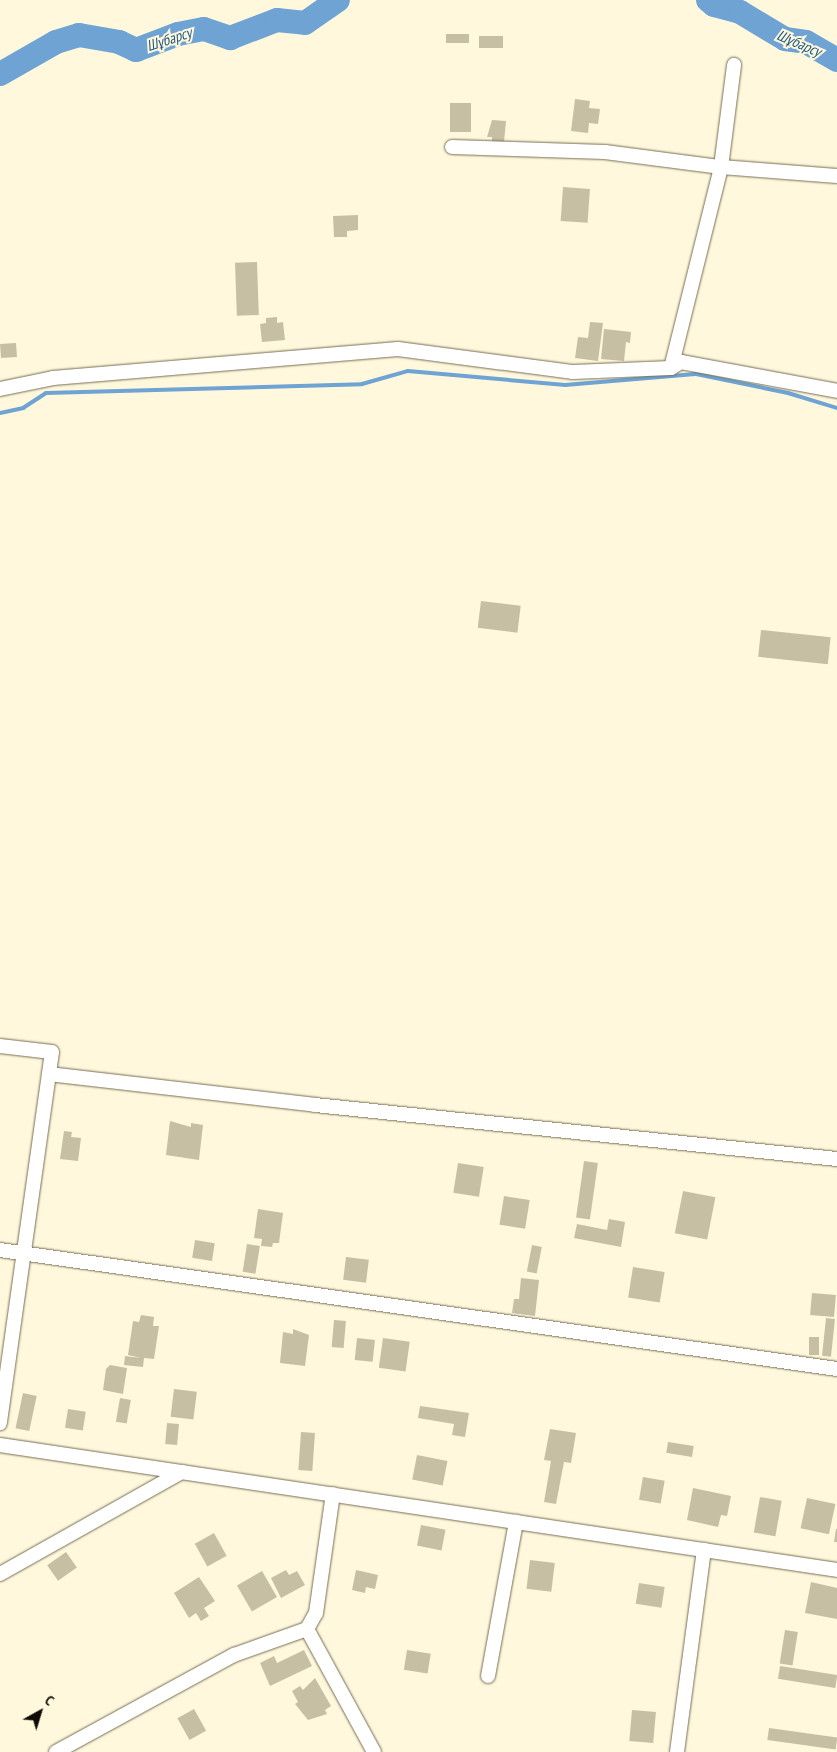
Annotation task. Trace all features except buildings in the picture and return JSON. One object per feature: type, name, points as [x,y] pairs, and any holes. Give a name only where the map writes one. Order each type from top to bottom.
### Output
[{"type":"street","points":[[671,368],[721,167],[734,65]]},
{"type":"street","points":[[452,147],[605,152],[721,167],[837,176]]},
{"type":"street","points":[[0,389],[53,378],[398,349],[573,372],[671,368],[682,362],[701,364],[837,391]]},
{"type":"street","points":[[0,1046],[52,1052],[0,1423]]},
{"type":"street","points":[[49,1074],[315,1105],[837,1159]]},
{"type":"street","points":[[0,1250],[837,1369]]},
{"type":"street","points":[[0,1445],[837,1570]]},
{"type":"street","points":[[0,1574],[182,1472]]},
{"type":"street","points":[[56,1752],[234,1654],[306,1629],[316,1613],[334,1494]]},
{"type":"street","points":[[488,1676],[516,1522]]},
{"type":"street","points":[[677,1752],[704,1550]]},
{"type":"street","points":[[306,1629],[374,1752]]},
{"type":"waterway","name":"Шұбарсу","points":[[0,74],[56,42],[79,35],[119,42],[136,50],[178,34],[204,29],[230,38],[277,20],[305,23],[338,0]]},
{"type":"waterway","name":"Шұбарсу","points":[[708,0],[714,5],[740,12],[785,39],[806,42],[837,60]]},
{"type":"waterway","points":[[0,413],[23,408],[46,393],[362,384],[408,371],[565,385],[696,374],[788,393],[837,408]]}]
